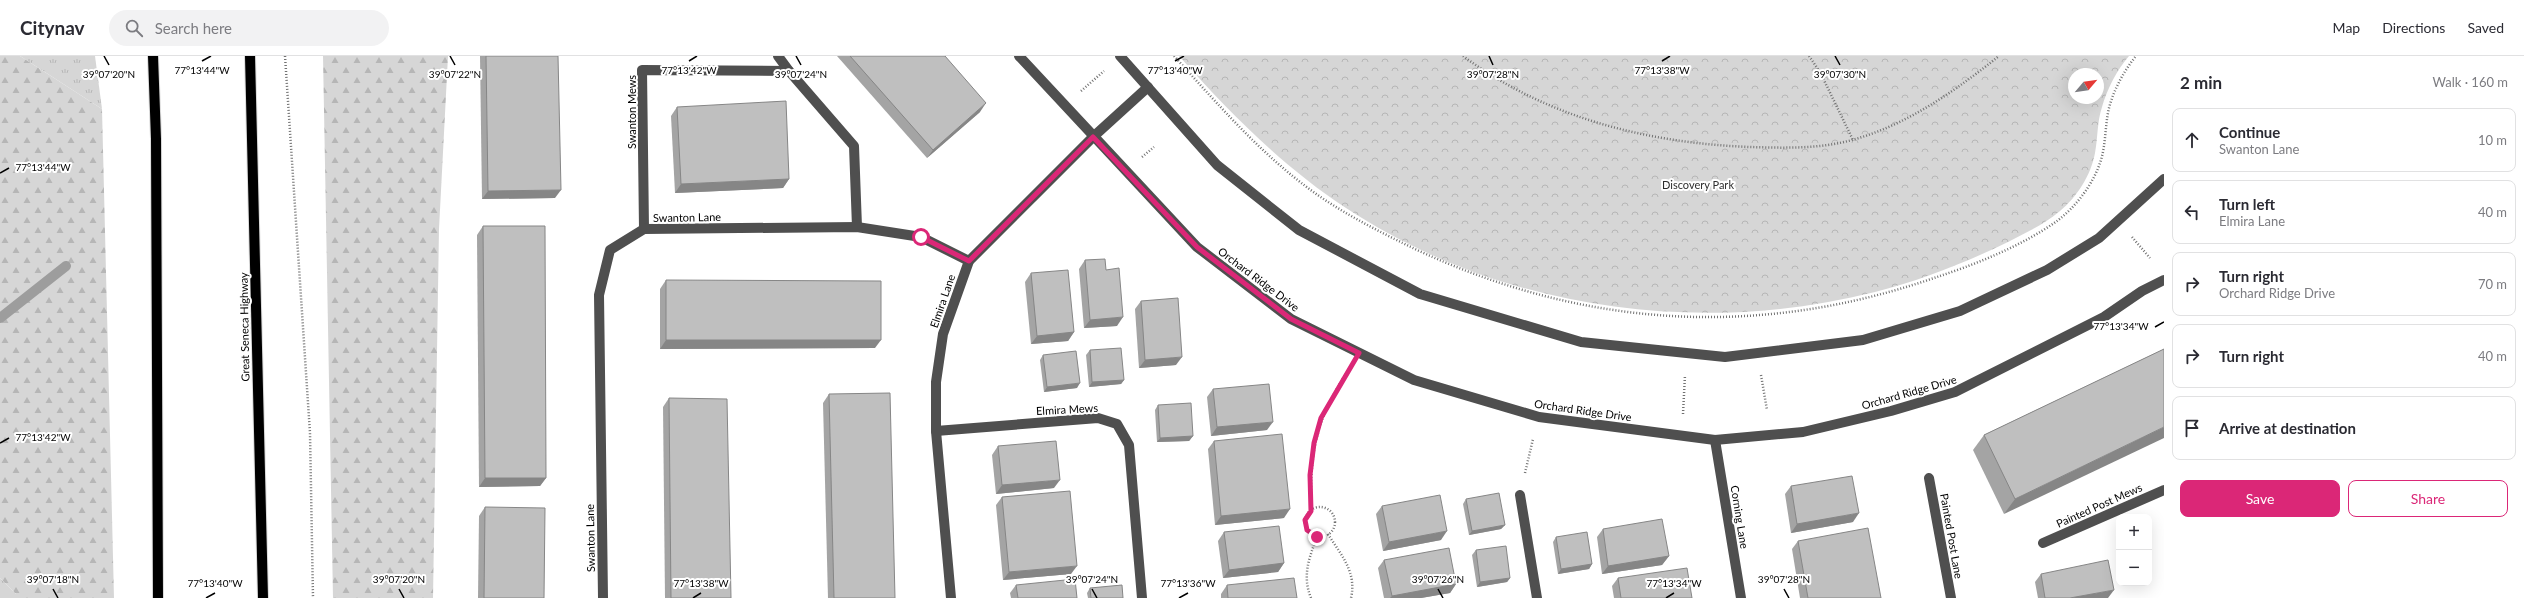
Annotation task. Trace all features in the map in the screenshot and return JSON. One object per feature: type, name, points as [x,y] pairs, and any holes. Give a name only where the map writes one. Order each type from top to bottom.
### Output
[{"type":"main road","points":[[153,56],[156,147],[158,598]]},
{"type":"main road","name":"Great Seneca Highway","points":[[250,56],[263,598]]},
{"type":"street","points":[[778,56],[789,71],[854,146],[857,227]]},
{"type":"street","name":"Orchard Ridge Drive","points":[[1019,56],[1197,247],[1291,319],[1414,380],[1539,417],[1715,440],[1803,432],[1891,412],[1955,392],[2104,317],[2142,291],[2164,280]]},
{"type":"street","points":[[1120,56],[1217,165],[1299,230],[1420,294],[1581,342],[1725,357],[1863,340],[1960,311],[2047,270],[2099,238],[2164,179]]},
{"type":"street","name":"Swanton Mews","points":[[644,229],[642,70],[789,71]]},
{"type":"street","name":"Elmira Lane","points":[[951,598],[936,431],[936,382],[943,334],[969,261],[1093,137],[1148,87]]},
{"type":"street","name":"Swanton Lane","points":[[603,598],[599,295],[610,250],[644,229],[857,227],[921,237],[969,261]]},
{"type":"street","name":"Elmira Mews","points":[[936,431],[1098,418],[1117,424],[1129,446],[1142,598]]},
{"type":"street","name":"Corning Lane","points":[[1715,440],[1741,598]]},
{"type":"street","name":"Painted Post Lane","points":[[1929,478],[1952,598]]},
{"type":"street","name":"Painted Post Mews","points":[[2043,542],[2164,490]]},
{"type":"street","points":[[1520,495],[1537,598]]},
{"type":"path","points":[[285,56],[310,433],[313,598]]},
{"type":"path","points":[[1174,56],[1251,140],[1309,189],[1378,231],[1450,265],[1526,292],[1602,310],[1669,316],[1752,317],[1805,311],[1893,292],[1967,267],[2057,221],[2079,200],[2094,177],[2101,160],[2109,109],[2116,87],[2136,56]]},
{"type":"path","points":[[1463,56],[1514,90],[1565,113],[1649,136],[1685,142],[1772,148],[1808,147],[1853,140],[1892,125],[1933,103],[1999,56]]},
{"type":"path","points":[[1809,56],[1820,72],[1853,140]]},
{"type":"path","points":[[1081,91],[1109,66]]},
{"type":"path","points":[[1138,160],[1154,147]]},
{"type":"path","points":[[2131,236],[2150,258]]},
{"type":"path","points":[[1311,511],[1321,508],[1332,513],[1335,524],[1328,534],[1317,537],[1311,534],[1305,520],[1311,511],[1310,475],[1314,443],[1321,418],[1359,353]]},
{"type":"path","points":[[1683,414],[1685,368]]},
{"type":"path","points":[[1761,374],[1767,410]]},
{"type":"path","points":[[1520,495],[1539,417]]},
{"type":"path","points":[[1328,534],[1350,569],[1353,577],[1351,598]]},
{"type":"path","points":[[1312,598],[1308,589],[1305,572],[1317,537]]},
{"type":"green space","points":[[0,56],[20,56],[102,109],[114,598],[16,598],[16,594],[0,578]]},
{"type":"green space","points":[[20,56],[95,56],[102,109]]},
{"type":"green space","points":[[323,56],[448,56],[439,229],[433,598],[333,598]]},
{"type":"green space","name":"Discovery Park","points":[[1179,56],[2129,56],[2117,74],[2104,100],[2104,68],[2068,68],[2068,104],[2103,104],[2099,118],[2095,153],[2087,177],[2072,199],[2060,211],[2036,228],[1944,270],[1893,287],[1875,292],[1807,305],[1739,312],[1670,312],[1602,305],[1534,291],[1469,270],[1406,242],[1346,208],[1322,192],[1257,137]]},
{"type":"green space","points":[[0,578],[16,594],[16,598],[0,598]]},
{"type":"building","points":[[486,56],[558,56],[561,190],[488,191]]},
{"type":"building","points":[[850,56],[945,56],[986,103],[933,150]]},
{"type":"building","points":[[786,101],[789,179],[681,184],[677,107]]},
{"type":"building","points":[[483,226],[545,226],[546,478],[485,478]]},
{"type":"building","points":[[1105,259],[1106,270],[1119,268],[1123,317],[1090,320],[1085,260]]},
{"type":"building","points":[[1068,270],[1074,332],[1037,336],[1031,273]]},
{"type":"building","points":[[666,280],[881,281],[881,340],[666,340]]},
{"type":"building","points":[[1178,298],[1182,357],[1145,360],[1141,301]]},
{"type":"building","points":[[1121,348],[1124,380],[1092,382],[1090,350]]},
{"type":"building","points":[[2164,349],[2164,427],[2015,499],[1984,435]]},
{"type":"building","points":[[1076,351],[1080,383],[1047,387],[1043,355]]},
{"type":"building","points":[[1269,384],[1273,422],[1217,427],[1213,389]]},
{"type":"building","points":[[890,393],[895,598],[834,598],[829,394]]},
{"type":"building","points":[[669,398],[727,399],[731,598],[671,598]]},
{"type":"building","points":[[1191,403],[1193,436],[1160,438],[1158,405]]},
{"type":"building","points":[[1282,434],[1290,509],[1221,516],[1214,441]]},
{"type":"building","points":[[1056,441],[1060,480],[1002,485],[998,446]]},
{"type":"building","points":[[1852,476],[1859,513],[1797,524],[1791,486]]},
{"type":"building","points":[[1070,491],[1077,566],[1009,572],[1002,497]]},
{"type":"building","points":[[1499,493],[1505,525],[1472,531],[1466,499]]},
{"type":"building","points":[[1440,495],[1447,531],[1389,542],[1382,506]]},
{"type":"building","points":[[485,507],[545,508],[544,598],[484,598]]},
{"type":"building","points":[[1662,519],[1669,556],[1608,566],[1603,529]]},
{"type":"building","points":[[1279,526],[1284,563],[1229,570],[1224,532]]},
{"type":"building","points":[[1868,528],[1881,598],[1808,598],[1798,541]]},
{"type":"building","points":[[1587,532],[1592,564],[1561,569],[1556,537]]},
{"type":"building","points":[[1506,546],[1510,578],[1480,582],[1476,550]]},
{"type":"building","points":[[1449,548],[1456,584],[1392,596],[1384,560]]},
{"type":"building","points":[[2108,560],[2114,590],[2070,598],[2045,598],[2041,574]]},
{"type":"building","points":[[1687,568],[1692,598],[1621,598],[1618,578]]},
{"type":"building","points":[[1294,578],[1297,598],[1228,598],[1227,585]]},
{"type":"building","points":[[1075,579],[1077,598],[1018,598],[1016,585]]},
{"type":"building","points":[[1122,585],[1123,598],[1091,598],[1090,588]]},
{"type":"waterway","points":[[0,318],[66,266]]},
{"type":"route","points":[[921,237],[969,261],[1093,137],[1197,247],[1291,319],[1359,353],[1321,418],[1314,443],[1310,475],[1311,511],[1307,514],[1305,520],[1307,530],[1317,537]]}]
